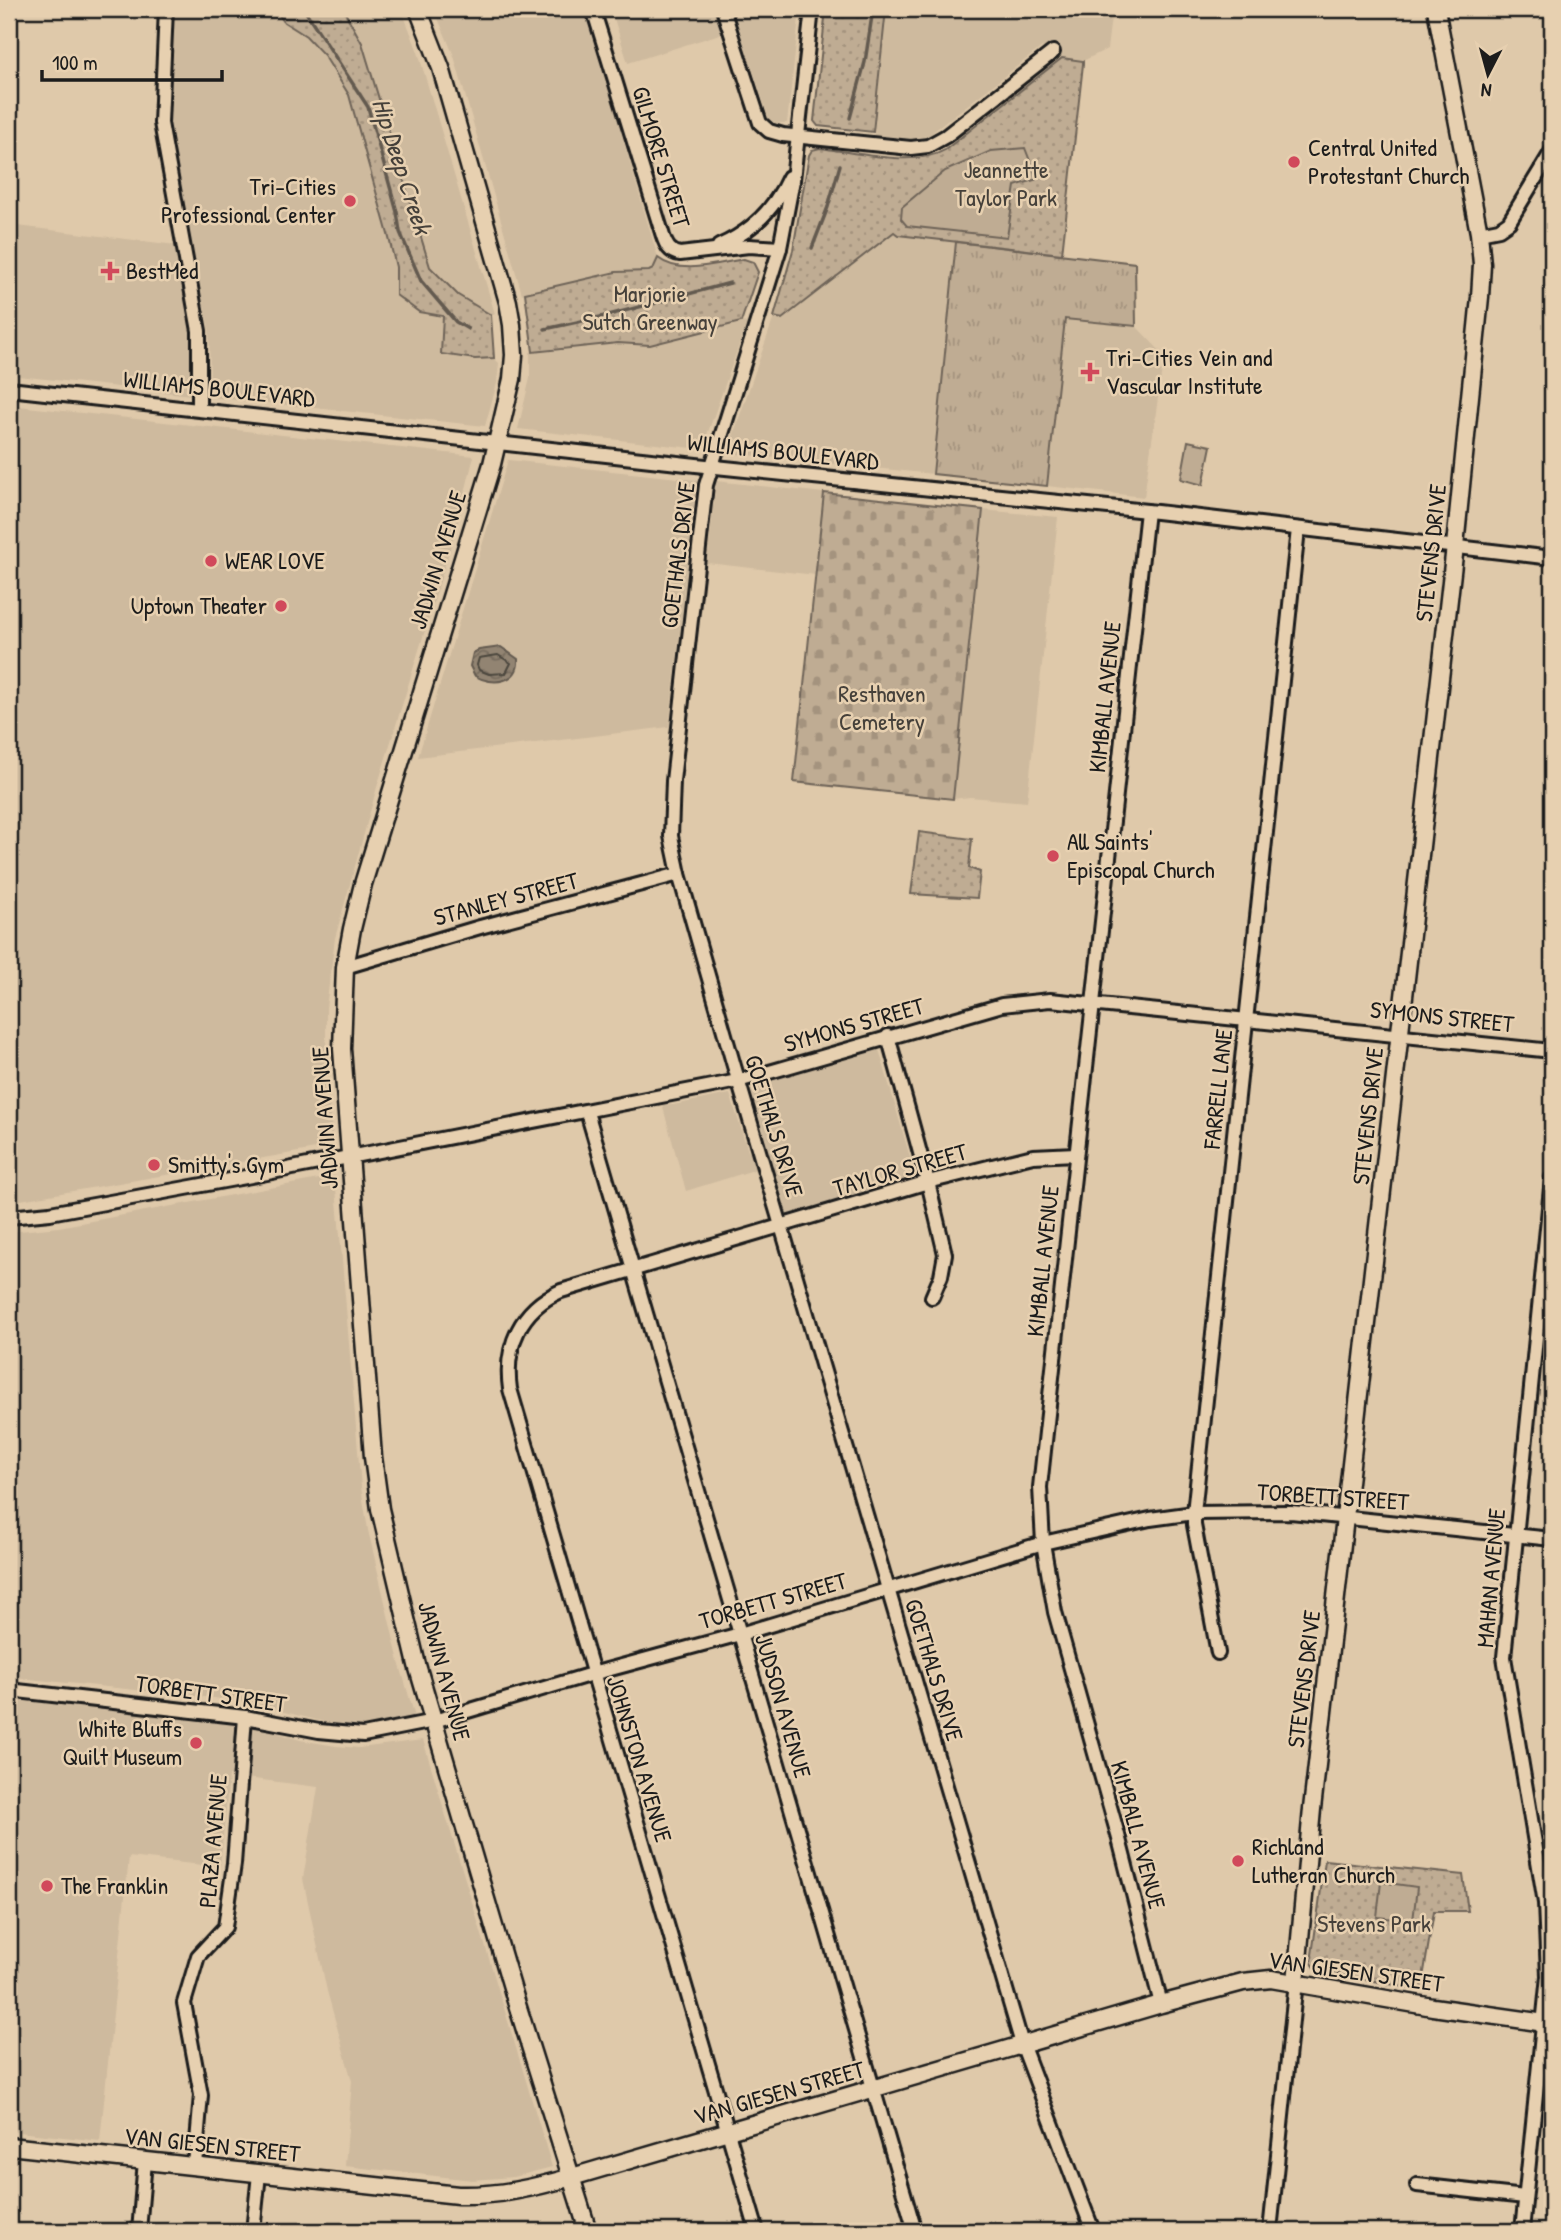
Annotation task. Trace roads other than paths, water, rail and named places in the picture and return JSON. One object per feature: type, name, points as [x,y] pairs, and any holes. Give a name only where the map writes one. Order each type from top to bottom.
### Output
[{"type":"main road","name":"JADWIN AVENUE","points":[[418,9],[441,68],[504,289],[512,325],[513,366],[497,441],[363,884],[345,967],[342,1049],[350,1157],[376,1483],[387,1544],[417,1665],[516,2001],[588,2231]]},
{"type":"main road","name":"STEVENS DRIVE","points":[[1296,1982],[1312,1809],[1455,546],[1480,297],[1482,264],[1479,233],[1436,9]]},
{"type":"main road","name":"VAN GIESEN STREET","points":[[9,2146],[474,2195],[518,2192],[1022,2044],[1252,1980],[1296,1982],[1433,2007],[1547,2023]]},
{"type":"street","points":[[166,9],[160,123],[199,331],[199,408]]},
{"type":"street","name":"GILMORE STREET","points":[[593,9],[665,242],[670,250],[677,254],[749,246],[780,248]]},
{"type":"street","points":[[723,9],[760,123],[776,134],[911,148],[928,146],[946,136],[1053,52]]},
{"type":"street","name":"GOETHALS DRIVE","points":[[812,9],[796,154],[780,248],[706,485],[672,794],[671,836],[679,874],[738,1081],[1022,2044],[1093,2231]]},
{"type":"street","points":[[706,251],[737,237],[766,214],[785,185],[796,154]]},
{"type":"street","points":[[1479,233],[1499,229],[1509,222],[1550,160]]},
{"type":"street","name":"WILLIAMS BOULEVARD","points":[[9,388],[710,466],[1147,511],[1552,558]]},
{"type":"street","name":"KIMBALL AVENUE","points":[[1147,511],[1040,1488],[1044,1543],[1055,1612],[1118,1835],[1161,2004]]},
{"type":"street","name":"FARRELL LANE","points":[[1218,1653],[1194,1513],[1298,529]]},
{"type":"street","name":"STANLEY STREET","points":[[345,967],[480,927],[679,874]]},
{"type":"street","name":"SYMONS STREET","points":[[9,1217],[50,1213],[738,1081],[1002,1005],[1050,1000],[1093,1003],[1552,1051]]},
{"type":"street","points":[[888,1036],[945,1254],[941,1276],[932,1297]]},
{"type":"street","name":"JUDSON AVENUE","points":[[587,1112],[915,2231]]},
{"type":"street","name":"TAYLOR STREET","points":[[539,1303],[561,1291],[928,1182],[1033,1156],[1076,1154]]},
{"type":"street","name":"MAHAN AVENUE","points":[[1522,2231],[1547,2023],[1548,1976],[1545,1903],[1504,1657],[1552,1178]]},
{"type":"street","name":"JOHNSTON AVENUE","points":[[539,1303],[514,1336],[509,1356],[509,1378],[592,1674],[757,2231]]},
{"type":"street","name":"TORBETT STREET","points":[[9,1690],[245,1717],[355,1735],[434,1721],[740,1634],[1044,1543],[1122,1523],[1194,1513],[1291,1512],[1552,1539]]},
{"type":"street","name":"PLAZA AVENUE","points":[[195,2165],[201,2095],[184,2003],[198,1956],[225,1927],[234,1864],[245,1717]]},
{"type":"street","name":"STEVENS DRIVE","points":[[1270,2231],[1296,1982]]},
{"type":"street","points":[[139,2231],[145,2161]]},
{"type":"street","points":[[253,2231],[258,2174]]},
{"type":"street","points":[[1417,2185],[1525,2197]]},
{"type":"water","points":[[501,647],[518,659],[515,673],[510,678],[497,681],[475,676],[470,666],[473,653]]},
{"type":"waterway","name":"Hip Deep Creek","points":[[304,9],[368,107],[400,232],[421,281],[456,322],[468,329]]},
{"type":"waterway","name":"Hip Deep Creek","points":[[850,118],[865,62],[873,9]]},
{"type":"waterway","name":"Hip Deep Creek","points":[[812,248],[840,165]]},
{"type":"waterway","name":"Hip Deep Creek","points":[[545,329],[730,283]]},
{"type":"place","name":"Central United Protestant Church","points":[[1294,162]]},
{"type":"place","name":"Tri-Cities Professional Center","points":[[350,201]]},
{"type":"place","name":"BestMed","points":[[110,271]]},
{"type":"place","name":"Tri-Cities Vein and Vascular Institute","points":[[1090,372]]},
{"type":"place","name":"WEAR LOVE","points":[[211,561]]},
{"type":"place","name":"Uptown Theater","points":[[281,606]]},
{"type":"place","name":"All Saints' Episcopal Church","points":[[1053,856]]},
{"type":"place","name":"Smitty's Gym","points":[[154,1165]]},
{"type":"place","name":"White Bluffs Quilt Museum","points":[[196,1743]]},
{"type":"place","name":"Richland Lutheran Church","points":[[1238,1861]]},
{"type":"place","name":"The Franklin","points":[[47,1886]]},
{"type":"park label","name":"Jeannette Taylor Park","points":[[1006,184]]},
{"type":"park label","name":"Marjorie Sutch Greenway","points":[[650,308]]},
{"type":"park label","name":"Resthaven Cemetery","points":[[882,708]]},
{"type":"park label","name":"Stevens Park","points":[[1374,1924]]}]
